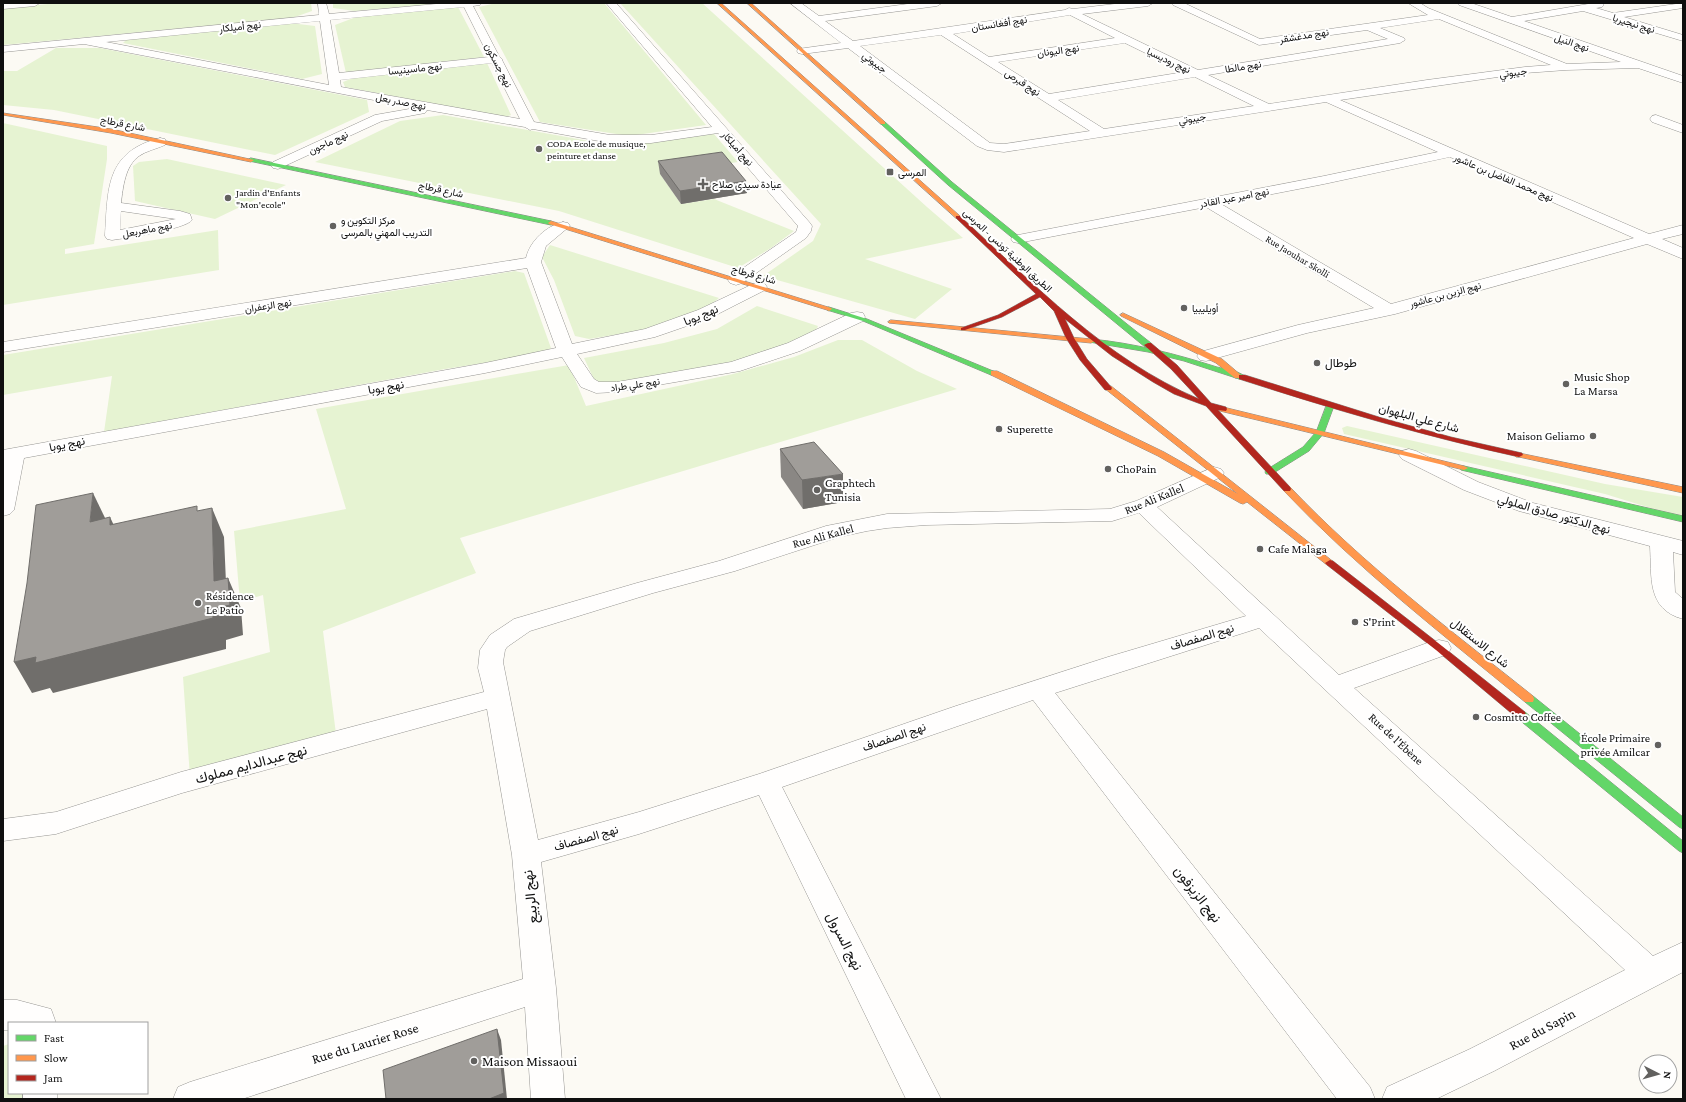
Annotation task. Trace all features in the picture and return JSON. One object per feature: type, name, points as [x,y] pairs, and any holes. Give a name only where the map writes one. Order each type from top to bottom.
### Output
[{"type":"main road","name":"الطريق الوطنية تونس - المرسى","points":[[719,3],[980,236],[1041,294],[1057,310],[1070,338],[1093,372],[1105,385],[1209,475],[1272,517],[1440,648]]},
{"type":"main road","name":"الطريق الوطنية تونس - المرسى","points":[[749,3],[958,191],[1102,305],[1174,368],[1269,472]]},
{"type":"main road","name":"شارع قرطاج","points":[[3,114],[111,131],[563,226],[861,318]]},
{"type":"main road","points":[[963,329],[1000,316],[1041,294]]},
{"type":"main road","points":[[1102,305],[1226,365],[1238,376]]},
{"type":"main road","points":[[1057,310],[1120,360],[1150,379],[1208,405],[1409,456],[1683,519]]},
{"type":"main road","points":[[861,318],[978,365],[1161,454],[1209,475]]},
{"type":"main road","name":"شارع علي البلهوان","points":[[861,318],[963,329],[1070,338],[1153,351],[1238,376],[1330,406],[1429,434],[1523,456],[1683,490]]},
{"type":"main road","points":[[984,339],[998,331]]},
{"type":"main road","points":[[978,355],[978,365]]},
{"type":"main road","points":[[1269,472],[1306,449],[1320,433],[1330,406]]},
{"type":"main road","name":"شارع الاستقلال","points":[[1269,472],[1313,518],[1368,568],[1683,824]]},
{"type":"main road","points":[[1440,648],[1683,848]]},
{"type":"street","points":[[3,6],[35,3]]},
{"type":"street","points":[[322,3],[336,90]]},
{"type":"street","name":"نهج أميلكار","points":[[611,3],[721,128],[804,226],[804,231],[801,235],[736,280]]},
{"type":"street","name":"جيبوتي","points":[[796,3],[987,146],[1004,148],[1457,79],[1566,67],[1636,65]]},
{"type":"street","points":[[818,19],[937,3]]},
{"type":"street","name":"نهج روديسيا","points":[[1054,3],[1126,40],[1266,107]]},
{"type":"street","name":"نهج أفغانستان","points":[[802,51],[1119,4],[1148,3]]},
{"type":"street","name":"نهج مدغشقر","points":[[1176,3],[1256,42],[1440,16]]},
{"type":"street","points":[[1413,3],[1424,10],[1566,67]]},
{"type":"street","name":"نهج النيل","points":[[1462,3],[1636,65],[1683,80]]},
{"type":"street","points":[[1510,20],[1608,3]]},
{"type":"street","name":"نهج أميلكار","points":[[3,49],[472,4]]},
{"type":"street","name":"نهج جسكون","points":[[472,4],[530,126]]},
{"type":"street","points":[[1611,16],[1683,5]]},
{"type":"street","points":[[906,7],[919,14]]},
{"type":"street","name":"نهج نيجيريا","points":[[1585,8],[1683,38]]},
{"type":"street","name":"نهج مالطا","points":[[1049,98],[1400,40],[1366,26]]},
{"type":"street","name":"نهج قبرص","points":[[943,29],[1102,133]]},
{"type":"street","name":"نهج اليونان","points":[[989,60],[1126,40]]},
{"type":"street","name":"نهج صدر بعل","points":[[84,41],[336,90],[530,126],[610,139],[626,140],[651,138],[721,128]]},
{"type":"street","name":"نهج ماسينيسا","points":[[334,78],[497,59]]},
{"type":"street","points":[[379,118],[383,111],[383,104],[380,97]]},
{"type":"street","name":"نهج محمد الفاضل بن عاشور","points":[[1326,98],[1683,254]]},
{"type":"street","name":"نهج ماجون","points":[[278,165],[379,118],[436,108]]},
{"type":"street","points":[[1656,119],[1683,129]]},
{"type":"street","points":[[115,206],[116,191],[123,166],[133,154],[160,142]]},
{"type":"street","name":"نهج امير عبد القادر","points":[[1018,239],[1324,180],[1450,153]]},
{"type":"street","name":"Rue Jaouhar Skolli","points":[[1207,202],[1389,310]]},
{"type":"street","points":[[533,262],[534,250],[542,240],[563,226]]},
{"type":"street","name":"نهج الزين بن عاشور","points":[[1206,356],[1304,330],[1389,310],[1683,230]]},
{"type":"street","name":"نهج الزعفران","points":[[3,347],[533,262]]},
{"type":"street","name":"نهج علي طراد","points":[[533,262],[566,350],[591,386],[596,388],[609,388],[734,367],[794,347],[861,318]]},
{"type":"street","name":"نهج يوبا","points":[[9,455],[485,368],[649,333],[680,324],[725,305],[759,287]]},
{"type":"street","points":[[3,510],[9,455]]},
{"type":"street","name":"نهج الدكتور صادق الملولي","points":[[1409,456],[1471,486],[1526,508],[1683,548]]},
{"type":"street","name":"Rue Ali Kallel","points":[[498,697],[490,668],[491,654],[498,642],[506,634],[522,625],[645,588],[727,566],[834,531],[867,524],[904,520],[1112,515],[1143,505],[1209,475]]},
{"type":"street","name":"Rue de l'Ébène","points":[[1143,505],[1262,619],[1337,685],[1649,972]]},
{"type":"street","points":[[1662,543],[1664,592],[1668,599],[1683,610]]},
{"type":"street","name":"نهج الصفصاف","points":[[526,855],[639,823],[766,782],[1038,689],[1262,619]]},
{"type":"street","points":[[1337,685],[1440,648]]},
{"type":"street","name":"نهج الزيزفون","points":[[1038,689],[1358,1099]]},
{"type":"street","name":"نهج عبدالدايم مملوك","points":[[3,830],[56,823],[181,783],[498,697]]},
{"type":"street","name":"نهج الربيع","points":[[498,697],[526,855],[540,988],[548,1099]]},
{"type":"street","name":"نهج السرول","points":[[766,782],[924,1099]]},
{"type":"street","name":"Rue du Sapin","points":[[1399,1099],[1482,1060],[1649,972],[1683,956]]},
{"type":"street","name":"Rue du Laurier Rose","points":[[190,1099],[540,988]]},
{"type":"street","points":[[3,1015],[17,1015],[38,1020],[39,1022]]},
{"type":"green space","points":[[59,3],[311,3],[312,11],[292,18],[3,45],[3,8]]},
{"type":"green space","points":[[333,3],[445,3],[355,11],[333,8]]},
{"type":"green space","points":[[496,3],[604,3],[706,125],[629,136],[540,122],[479,7]]},
{"type":"green space","points":[[620,3],[702,3],[963,238],[865,259],[952,289],[915,319],[763,276],[813,241],[821,224]]},
{"type":"green space","points":[[458,7],[484,57],[346,73],[335,25],[356,17]]},
{"type":"green space","points":[[290,23],[315,26],[322,74],[302,79],[123,43],[127,39]]},
{"type":"green space","points":[[56,48],[100,48],[367,100],[369,112],[275,155],[54,110],[3,105],[3,71],[17,71]]},
{"type":"green space","points":[[487,63],[511,115],[505,117],[345,87],[343,82],[353,78]]},
{"type":"green space","points":[[443,115],[617,146],[714,134],[738,162],[660,174],[681,204],[714,199],[794,231],[771,248],[738,268],[559,211],[315,162],[400,121]]},
{"type":"green space","points":[[3,123],[107,146],[107,159],[94,244],[65,249],[65,254],[218,230],[219,270],[3,305]]},
{"type":"green space","points":[[167,159],[286,185],[215,219],[135,201],[133,166],[139,162]]},
{"type":"green space","points":[[550,245],[719,298],[697,316],[644,330],[589,339],[575,336],[554,280],[542,257]]},
{"type":"green space","points":[[515,271],[524,273],[551,348],[543,354],[445,369],[104,432],[112,376],[3,395],[3,355]]},
{"type":"green space","points":[[757,306],[818,326],[813,336],[756,357],[599,390],[584,358],[664,343],[717,329]]},
{"type":"green space","points":[[838,340],[862,340],[917,371],[957,389],[460,538],[476,573],[323,631],[336,734],[190,777],[183,677],[270,652],[263,595],[240,602],[234,531],[346,509],[316,409],[569,365],[586,406],[733,374],[794,357]]},
{"type":"green space","points":[[1347,426],[1605,484],[1683,497],[1683,518],[1605,494],[1344,434],[1342,428]]},
{"type":"green space","points":[[8,1044],[8,1094],[23,1094],[23,1099],[3,1099],[3,1046]]},
{"type":"building","points":[[722,152],[746,181],[680,191],[658,161]]},
{"type":"building","points":[[814,442],[843,474],[802,480],[780,449]]},
{"type":"building","name":"Résidence Le Patio","points":[[93,493],[90,522],[110,517],[110,525],[197,506],[197,511],[212,508],[214,581],[228,578],[230,605],[213,609],[213,618],[35,663],[36,657],[14,662],[27,583],[36,505]]},
{"type":"building","name":"Maison Missaoui","points":[[497,1029],[504,1093],[489,1099],[386,1099],[383,1070]]},
{"type":"traffic: fast","points":[[883,123],[950,184],[1102,306],[1148,345]]},
{"type":"traffic: fast","points":[[251,160],[551,223]]},
{"type":"traffic: fast","points":[[829,309],[865,320],[994,373]]},
{"type":"traffic: fast","points":[[1091,341],[1148,350],[1242,377]]},
{"type":"traffic: fast","points":[[1269,472],[1306,449],[1320,433],[1330,406]]},
{"type":"traffic: fast","points":[[1464,468],[1683,519]]},
{"type":"traffic: fast","points":[[1529,699],[1683,824]]},
{"type":"traffic: fast","points":[[1521,715],[1683,848]]},
{"type":"traffic: slow","points":[[719,3],[958,217]]},
{"type":"traffic: slow","points":[[749,3],[883,123]]},
{"type":"traffic: slow","points":[[3,114],[111,131],[251,160]]},
{"type":"traffic: slow","points":[[551,223],[829,309]]},
{"type":"traffic: slow","points":[[1123,315],[1219,361],[1238,376]]},
{"type":"traffic: slow","points":[[891,322],[1091,341]]},
{"type":"traffic: slow","points":[[994,373],[1161,454],[1243,501]]},
{"type":"traffic: slow","points":[[1108,388],[1330,563]]},
{"type":"traffic: slow","points":[[1223,409],[1464,468]]},
{"type":"traffic: slow","points":[[1519,455],[1683,490]]},
{"type":"traffic: slow","points":[[1287,489],[1344,546],[1435,624],[1529,699]]},
{"type":"traffic: jam","points":[[958,217],[1057,310],[1070,338],[1084,360],[1108,388]]},
{"type":"traffic: jam","points":[[963,329],[1000,316],[1041,294]]},
{"type":"traffic: jam","points":[[1057,310],[1115,354],[1155,381],[1199,402],[1223,409]]},
{"type":"traffic: jam","points":[[1148,345],[1174,367],[1287,489]]},
{"type":"traffic: jam","points":[[1242,377],[1379,420],[1449,439],[1519,455]]},
{"type":"traffic: jam","points":[[1330,563],[1439,648],[1521,715]]},
{"type":"place","name":"CODA Ecole de musique, peinture et danse","points":[[539,149]]},
{"type":"place","name":"المرسى","points":[[890,172]]},
{"type":"place","name":"عيادة سيدى صلاح","points":[[703,184]]},
{"type":"place","name":"Jardin d'Enfants \"Mon'ecole\"","points":[[228,198]]},
{"type":"place","name":"مركز التكوين و التدريب المهني بالمرسى","points":[[333,226]]},
{"type":"place","name":"أويليبيا","points":[[1184,308]]},
{"type":"place","name":"طوطال","points":[[1317,363]]},
{"type":"place","name":"Music Shop La Marsa","points":[[1566,384]]},
{"type":"place","name":"Superette","points":[[999,429]]},
{"type":"place","name":"Maison Geliamo","points":[[1593,436]]},
{"type":"place","name":"ChoPain","points":[[1108,469]]},
{"type":"place","name":"Graphtech Tunisia","points":[[817,490]]},
{"type":"place","name":"Cafe Malaga","points":[[1260,549]]},
{"type":"place","name":"Résidence Le Patio","points":[[198,603]]},
{"type":"place","name":"S'Print","points":[[1355,622]]},
{"type":"place","name":"Cosmitto Coffee","points":[[1476,717]]},
{"type":"place","name":"École Primaire privée Amilcar","points":[[1658,745]]},
{"type":"place","name":"Maison Missaoui","points":[[474,1061]]}]
